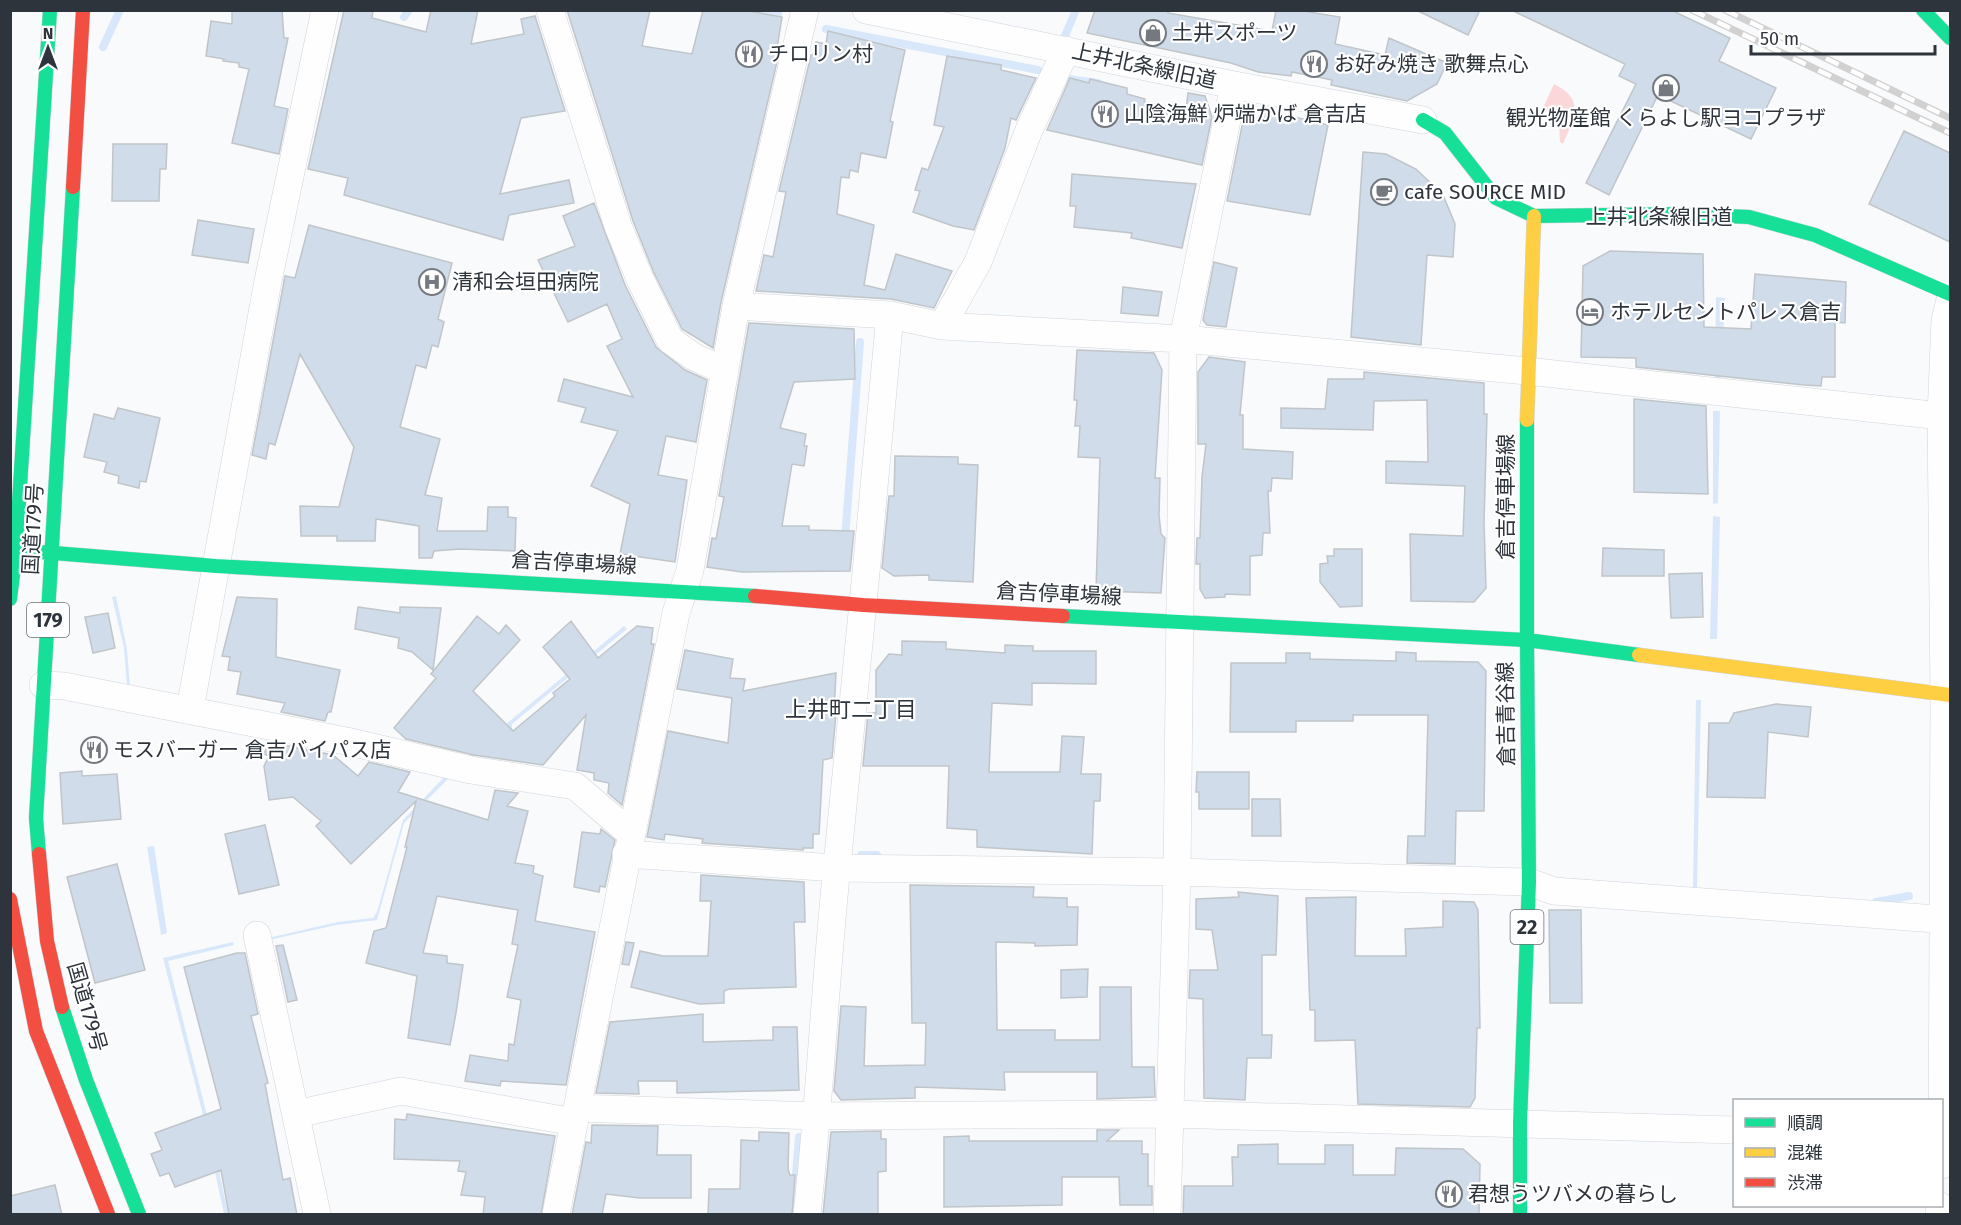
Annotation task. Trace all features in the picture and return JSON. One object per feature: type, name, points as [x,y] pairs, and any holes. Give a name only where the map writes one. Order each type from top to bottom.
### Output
[{"type":"main road","name":"国道179号","points":[[10,600],[50,10]]},
{"type":"main road","name":"国道179号","points":[[83,10],[36,818],[47,941],[68,1027],[95,1105],[139,1215]]},
{"type":"main road","points":[[1923,10],[1950,38]]},
{"type":"main road","points":[[1423,120],[1445,133],[1496,198],[1533,216]]},
{"type":"main road","name":"上井北条線旧道","points":[[1533,216],[1593,217],[1682,214],[1749,217],[1815,235],[1950,294]]},
{"type":"main road","name":"倉吉停車場線","points":[[13,551],[52,552],[216,566],[685,590],[863,605],[1527,640],[1527,371],[1533,216]]},
{"type":"main road","name":"倉吉青谷線","points":[[1520,1215],[1520,1123],[1529,882],[1527,640],[1947,694]]},
{"type":"main road","points":[[10,899],[36,1031],[108,1215]]},
{"type":"street","points":[[190,710],[268,281],[325,10]]},
{"type":"street","points":[[550,10],[618,226],[640,279],[670,340],[694,357],[723,370]]},
{"type":"street","points":[[556,1215],[628,844],[676,613],[685,590],[736,306],[805,10]]},
{"type":"street","name":"上井北条線旧道","points":[[866,10],[1234,85],[1423,120]]},
{"type":"street","points":[[942,326],[978,262],[1029,130],[1066,50]]},
{"type":"street","points":[[1167,1215],[1177,872],[1183,339],[1234,85]]},
{"type":"street","points":[[1945,1136],[1947,694],[1941,416],[1946,320],[1950,300]]},
{"type":"street","points":[[736,306],[890,315],[942,326],[1183,339],[1527,371],[1941,416]]},
{"type":"street","points":[[807,1215],[818,1116],[836,868],[890,315]]},
{"type":"street","points":[[43,685],[64,686],[190,710],[471,770],[575,786],[628,844],[836,868],[1177,872],[1529,882],[1554,891],[1946,919]]},
{"type":"street","points":[[257,935],[317,1215]]},
{"type":"street","points":[[296,1114],[401,1091],[576,1115],[1170,1114],[1733,1130]]},
{"type":"shaded area","points":[[1554,84],[1564,90],[1574,103],[1575,110],[1571,126],[1563,144],[1560,142],[1559,122],[1543,108]]},
{"type":"water","points":[[1716,297],[1725,298],[1721,381],[1715,381]]},
{"type":"water","points":[[1713,411],[1720,411],[1718,503],[1713,504]]},
{"type":"water","points":[[1713,516],[1720,517],[1717,639],[1710,639]]},
{"type":"water","points":[[116,596],[127,649],[130,688],[127,687],[124,648],[112,597]]},
{"type":"water","points":[[624,626],[627,629],[512,724],[512,728],[541,754],[503,731],[467,762],[464,759]]},
{"type":"water","points":[[1696,700],[1701,700],[1697,887],[1694,892],[1570,882],[1570,878],[1691,889],[1693,887]]},
{"type":"water","points":[[449,772],[452,775],[404,823],[377,920],[336,925],[269,940],[268,938],[338,922],[373,918],[377,912],[403,820]]},
{"type":"water","points":[[154,846],[167,933],[161,935],[147,847]]},
{"type":"water","points":[[233,942],[234,945],[168,961],[209,1123],[228,1214],[224,1214],[202,1111],[163,958]]},
{"type":"building","points":[[232,10],[282,10],[284,38],[288,38],[274,106],[288,109],[279,154],[232,143],[249,69],[239,67],[239,63],[206,56],[211,21],[232,24]]},
{"type":"building","points":[[344,10],[373,10],[372,18],[426,32],[431,10],[478,10],[471,44],[524,34],[521,19],[535,16],[565,111],[521,118],[500,194],[569,180],[574,203],[509,215],[503,240],[344,195],[348,178],[308,169]]},
{"type":"building","points":[[567,10],[650,10],[642,46],[692,54],[703,10],[743,10],[782,17],[777,48],[780,49],[721,302],[713,348],[682,329],[654,273],[633,221]]},
{"type":"building","points":[[1095,10],[1169,10],[1168,13],[1272,31],[1276,10],[1297,10],[1340,17],[1335,44],[1385,55],[1389,38],[1447,63],[1437,84],[1407,101],[1331,85],[1332,80],[1292,72],[1291,76],[1258,72],[1231,63],[1087,33]]},
{"type":"building","points":[[1416,10],[1480,10],[1468,35]]},
{"type":"building","points":[[1511,10],[1671,10],[1730,38],[1719,61],[1776,88],[1751,139],[1658,95],[1609,195],[1586,183],[1636,84],[1619,76],[1625,64]]},
{"type":"building","points":[[828,31],[905,50],[890,121],[893,122],[886,158],[861,153],[858,172],[850,170],[849,178],[841,177],[837,214],[874,225],[864,285],[885,290],[896,254],[952,271],[934,308],[891,299],[756,291],[764,255],[773,257],[786,192],[779,191],[811,55],[813,55],[816,42],[826,44]]},
{"type":"building","points":[[947,56],[1001,65],[1001,70],[1036,78],[1016,120],[1011,118],[1005,148],[974,230],[953,226],[913,212],[920,191],[915,190],[922,168],[928,170],[944,127],[934,125]]},
{"type":"building","points":[[1070,78],[1089,83],[1090,79],[1127,88],[1127,94],[1145,99],[1144,102],[1186,110],[1188,93],[1205,96],[1212,117],[1202,165],[1047,130]]},
{"type":"building","points":[[1262,109],[1328,125],[1310,215],[1227,201],[1244,116],[1260,119]]},
{"type":"building","points":[[1904,131],[1950,153],[1950,242],[1869,204]]},
{"type":"building","points":[[113,144],[167,144],[166,169],[160,169],[159,201],[112,201]]},
{"type":"building","points":[[1363,152],[1386,154],[1416,169],[1443,195],[1455,224],[1453,257],[1427,255],[1421,345],[1351,337]]},
{"type":"building","points":[[1072,174],[1196,184],[1182,248],[1131,238],[1132,233],[1074,227],[1076,206],[1070,206]]},
{"type":"building","points":[[594,203],[625,285],[656,347],[685,370],[707,380],[696,442],[666,436],[658,475],[687,480],[675,562],[620,554],[630,504],[591,486],[618,431],[581,422],[586,408],[558,401],[564,379],[633,397],[607,346],[622,339],[607,304],[568,322],[538,260],[575,246],[563,216]]},
{"type":"building","points":[[198,220],[254,229],[248,263],[192,255]]},
{"type":"building","points":[[309,225],[452,263],[438,319],[444,322],[438,347],[432,345],[426,368],[416,365],[400,427],[440,439],[425,495],[442,498],[437,531],[487,531],[488,507],[508,507],[508,517],[516,518],[515,551],[460,549],[434,551],[432,558],[419,558],[419,526],[376,519],[375,541],[337,541],[337,536],[301,536],[300,506],[339,507],[354,447],[300,354],[275,445],[269,443],[266,459],[252,455],[285,276],[295,278]]},
{"type":"building","points":[[1610,251],[1703,254],[1704,327],[1751,329],[1755,274],[1846,282],[1845,323],[1835,322],[1835,377],[1822,377],[1821,386],[1804,385],[1636,367],[1636,358],[1581,357],[1583,266]]},
{"type":"building","points":[[1214,262],[1237,268],[1226,327],[1207,325],[1203,320]]},
{"type":"building","points":[[1123,287],[1162,292],[1158,316],[1121,313]]},
{"type":"building","points":[[749,323],[854,329],[855,379],[794,382],[780,428],[806,434],[804,446],[807,446],[804,466],[792,464],[782,526],[809,526],[809,530],[854,531],[850,571],[742,572],[707,567],[712,538],[716,539],[724,497],[719,496]]},
{"type":"building","points":[[1077,350],[1154,353],[1162,370],[1155,478],[1160,478],[1159,515],[1161,534],[1165,538],[1161,593],[1096,591],[1100,458],[1078,457],[1080,426],[1075,426],[1077,400],[1074,400]]},
{"type":"building","points":[[1209,357],[1245,362],[1240,415],[1243,415],[1243,449],[1293,452],[1292,479],[1272,478],[1271,491],[1268,491],[1270,533],[1263,533],[1262,555],[1250,556],[1250,595],[1225,594],[1225,597],[1205,598],[1200,589],[1200,564],[1196,564],[1197,538],[1200,538],[1202,477],[1206,444],[1198,444],[1198,372]]},
{"type":"building","points":[[1364,372],[1484,383],[1484,414],[1487,414],[1484,522],[1486,588],[1474,602],[1411,601],[1410,534],[1463,536],[1465,486],[1386,483],[1386,461],[1428,462],[1427,400],[1374,401],[1373,430],[1281,428],[1281,408],[1325,409],[1328,379],[1364,379]]},
{"type":"building","points":[[1634,399],[1706,406],[1708,494],[1634,492]]},
{"type":"building","points":[[118,408],[160,418],[146,482],[140,481],[139,488],[118,483],[119,476],[104,472],[107,462],[84,457],[94,414],[114,419]]},
{"type":"building","points":[[895,456],[958,457],[958,464],[978,465],[973,582],[929,580],[929,575],[894,576],[882,568],[889,496],[894,496]]},
{"type":"building","points":[[1603,548],[1664,550],[1664,576],[1602,576]]},
{"type":"building","points":[[1334,549],[1362,549],[1362,606],[1340,607],[1320,582],[1320,564],[1328,563],[1327,556],[1334,556]]},
{"type":"building","points":[[1702,573],[1703,617],[1671,618],[1669,574]]},
{"type":"building","points":[[237,597],[277,599],[276,657],[340,670],[331,712],[328,712],[325,721],[281,712],[285,703],[237,694],[241,672],[228,670],[230,657],[222,656]]},
{"type":"building","points":[[358,607],[400,613],[400,607],[441,608],[433,670],[412,652],[398,648],[399,638],[355,629]]},
{"type":"building","points":[[108,613],[115,648],[93,653],[85,617]]},
{"type":"building","points":[[477,616],[499,634],[506,625],[520,640],[473,691],[513,731],[555,696],[553,693],[570,679],[543,647],[571,621],[598,658],[637,626],[653,628],[651,644],[654,644],[622,805],[608,793],[609,783],[594,780],[594,773],[577,770],[586,715],[543,765],[474,755],[406,739],[394,728],[436,678],[431,674]]},
{"type":"building","points":[[902,641],[946,642],[946,649],[1005,653],[1005,645],[1033,646],[1033,651],[1096,651],[1096,684],[1032,683],[1032,705],[992,703],[989,772],[1060,772],[1062,736],[1084,737],[1081,774],[1101,774],[1100,801],[1094,801],[1092,854],[977,847],[977,830],[947,828],[949,766],[863,766],[868,713],[876,713],[876,670],[889,654],[902,655]]},
{"type":"building","points":[[685,650],[733,659],[730,678],[745,679],[743,691],[836,673],[834,713],[836,713],[832,758],[823,760],[819,834],[813,834],[813,848],[803,848],[803,850],[702,843],[703,839],[665,834],[664,840],[647,837],[668,731],[728,743],[732,698],[677,689]]},
{"type":"building","points":[[1396,652],[1416,653],[1416,661],[1478,662],[1486,671],[1484,811],[1456,811],[1455,864],[1407,863],[1408,836],[1425,836],[1428,715],[1353,715],[1353,721],[1296,721],[1296,732],[1230,732],[1231,663],[1286,663],[1286,653],[1310,653],[1310,659],[1396,661]]},
{"type":"building","points":[[1776,704],[1811,707],[1808,737],[1768,732],[1765,798],[1707,797],[1709,723],[1729,723],[1734,713]]},
{"type":"building","points":[[269,742],[333,755],[358,776],[369,762],[410,772],[398,792],[488,820],[495,790],[518,793],[507,806],[528,811],[515,863],[534,866],[533,873],[543,876],[535,921],[595,932],[566,1085],[501,1081],[500,1086],[465,1081],[470,1055],[508,1061],[509,1044],[514,1045],[521,1000],[507,997],[518,945],[512,944],[518,910],[437,896],[423,953],[447,956],[447,963],[463,965],[450,1045],[408,1038],[417,976],[366,963],[374,931],[386,928],[407,847],[405,847],[416,801],[351,864],[316,826],[321,821],[293,797],[269,800],[264,766],[269,756],[264,754]]},
{"type":"building","points":[[82,771],[82,776],[117,774],[121,819],[63,824],[60,773]]},
{"type":"building","points":[[1197,772],[1249,772],[1249,809],[1199,809],[1199,792],[1196,792]]},
{"type":"building","points":[[1252,799],[1280,799],[1281,836],[1252,836]]},
{"type":"building","points":[[265,825],[279,885],[239,894],[225,834]]},
{"type":"building","points":[[601,829],[615,840],[605,887],[600,886],[599,892],[574,887],[582,832],[600,834]]},
{"type":"building","points":[[117,864],[145,970],[95,983],[67,877]]},
{"type":"building","points":[[701,875],[804,882],[805,922],[794,922],[796,987],[729,989],[724,991],[724,1003],[699,1004],[631,987],[640,951],[663,956],[708,956],[711,901],[700,901]]},
{"type":"building","points":[[910,885],[1034,887],[1033,897],[1067,898],[1067,907],[1078,907],[1077,945],[1035,946],[1035,943],[996,942],[997,1030],[1055,1030],[1055,1040],[1100,1040],[1100,987],[1131,987],[1132,1067],[1154,1067],[1155,1097],[1097,1099],[1097,1072],[1004,1072],[1005,1090],[915,1087],[915,1098],[841,1100],[834,1091],[841,1006],[866,1007],[864,1066],[925,1065],[926,1023],[912,1023]]},
{"type":"building","points":[[1238,892],[1278,896],[1276,955],[1262,955],[1262,1035],[1272,1035],[1271,1058],[1247,1058],[1245,1100],[1204,1098],[1203,999],[1189,998],[1190,970],[1218,970],[1212,930],[1196,929],[1196,899],[1239,897]]},
{"type":"building","points":[[1356,897],[1355,956],[1406,956],[1405,929],[1443,927],[1443,901],[1474,902],[1478,910],[1480,1028],[1477,1028],[1475,1098],[1470,1107],[1358,1104],[1355,1040],[1315,1041],[1315,1010],[1310,1010],[1306,898]]},
{"type":"building","points":[[1549,910],[1581,910],[1582,1003],[1550,1003]]},
{"type":"building","points":[[626,942],[634,943],[629,965],[622,964]]},
{"type":"building","points":[[283,945],[297,1000],[288,1002],[276,946]]},
{"type":"building","points":[[245,953],[258,1014],[251,1016],[268,1083],[265,1084],[283,1180],[290,1178],[297,1215],[229,1215],[221,1170],[175,1187],[169,1173],[160,1176],[151,1154],[162,1150],[155,1133],[221,1109],[184,967]]},
{"type":"building","points":[[1088,969],[1087,997],[1061,998],[1061,970]]},
{"type":"building","points":[[703,1014],[703,1042],[773,1040],[773,1027],[797,1027],[799,1090],[677,1093],[677,1081],[638,1081],[639,1094],[596,1093],[610,1022]]},
{"type":"building","points":[[407,1114],[555,1136],[541,1215],[483,1215],[485,1197],[461,1195],[466,1172],[458,1171],[460,1161],[394,1159],[395,1119],[406,1120]]},
{"type":"building","points":[[592,1125],[658,1126],[657,1155],[691,1155],[691,1198],[640,1198],[606,1194],[602,1215],[572,1215],[586,1142],[591,1143]]},
{"type":"building","points":[[1097,1130],[1119,1130],[1107,1141],[1142,1141],[1142,1154],[1148,1154],[1148,1186],[1152,1186],[1152,1205],[1120,1205],[1119,1177],[1062,1177],[1062,1205],[944,1207],[944,1137],[969,1136],[969,1141],[1097,1141]]},
{"type":"building","points":[[881,1131],[881,1139],[886,1139],[886,1171],[878,1172],[878,1215],[823,1215],[831,1132]]},
{"type":"building","points":[[759,1132],[789,1133],[788,1169],[790,1175],[795,1175],[792,1215],[708,1215],[709,1189],[740,1189],[741,1140],[759,1141]]},
{"type":"building","points":[[1278,1144],[1278,1164],[1325,1164],[1325,1145],[1353,1145],[1353,1175],[1395,1175],[1396,1148],[1463,1149],[1480,1164],[1479,1215],[1183,1215],[1184,1186],[1233,1186],[1232,1157],[1238,1157],[1238,1145]]},
{"type":"building","points":[[55,1185],[62,1215],[10,1215],[10,1196]]},
{"type":"waterway","points":[[103,47],[120,10]]},
{"type":"waterway","points":[[404,17],[409,10]]},
{"type":"waterway","points":[[762,10],[778,14]]},
{"type":"waterway","points":[[1064,38],[1076,10]]},
{"type":"waterway","points":[[826,29],[1038,70]]},
{"type":"waterway","points":[[1068,79],[1098,83]]},
{"type":"waterway","points":[[845,539],[860,342]]},
{"type":"waterway","points":[[861,855],[877,855]]},
{"type":"waterway","points":[[1876,902],[1909,896]]},
{"type":"waterway","points":[[793,1214],[799,1137]]},
{"type":"railway","points":[[1692,10],[1950,133]]},
{"type":"railway","points":[[1725,10],[1950,118]]},
{"type":"traffic: fast","points":[[10,599],[16,550],[50,10]]},
{"type":"traffic: fast","points":[[1923,10],[1950,38]]},
{"type":"traffic: fast","points":[[1423,120],[1445,133],[1496,198],[1534,216],[1681,214],[1749,217],[1815,235],[1950,294]]},
{"type":"traffic: fast","points":[[39,854],[36,818],[73,187]]},
{"type":"traffic: fast","points":[[1063,616],[1527,640],[1527,420]]},
{"type":"traffic: fast","points":[[16,550],[216,566],[755,596]]},
{"type":"traffic: fast","points":[[1520,1214],[1520,1123],[1529,882],[1527,640],[1639,655]]},
{"type":"traffic: fast","points":[[62,1007],[86,1080],[139,1214]]},
{"type":"traffic: slow","points":[[1527,420],[1534,216]]},
{"type":"traffic: slow","points":[[1639,655],[1950,695]]},
{"type":"traffic: jam","points":[[73,187],[83,10]]},
{"type":"traffic: jam","points":[[755,596],[863,605],[1063,616]]},
{"type":"traffic: jam","points":[[39,854],[47,941],[62,1007]]},
{"type":"traffic: jam","points":[[10,899],[36,1031],[108,1214]]},
{"type":"place","name":"土井スポーツ","points":[[1153,33]]},
{"type":"place","name":"チロリン村","points":[[749,54]]},
{"type":"place","name":"お好み焼き 歌舞点心","points":[[1314,64]]},
{"type":"place","name":"観光物産館 くらよし駅ヨコプラザ","points":[[1666,88]]},
{"type":"place","name":"山陰海鮮 炉端かば 倉吉店","points":[[1105,114]]},
{"type":"place","name":"cafe SOURCE MID","points":[[1384,192]]},
{"type":"place","name":"清和会垣田病院","points":[[432,282]]},
{"type":"place","name":"ホテルセントパレス倉吉","points":[[1590,312]]},
{"type":"place","name":"モスバーガー 倉吉バイパス店","points":[[94,750]]},
{"type":"place","name":"君想うツバメの暮らし","points":[[1449,1194]]},
{"type":"district","name":"上井町二丁目","points":[[851,709]]}]
